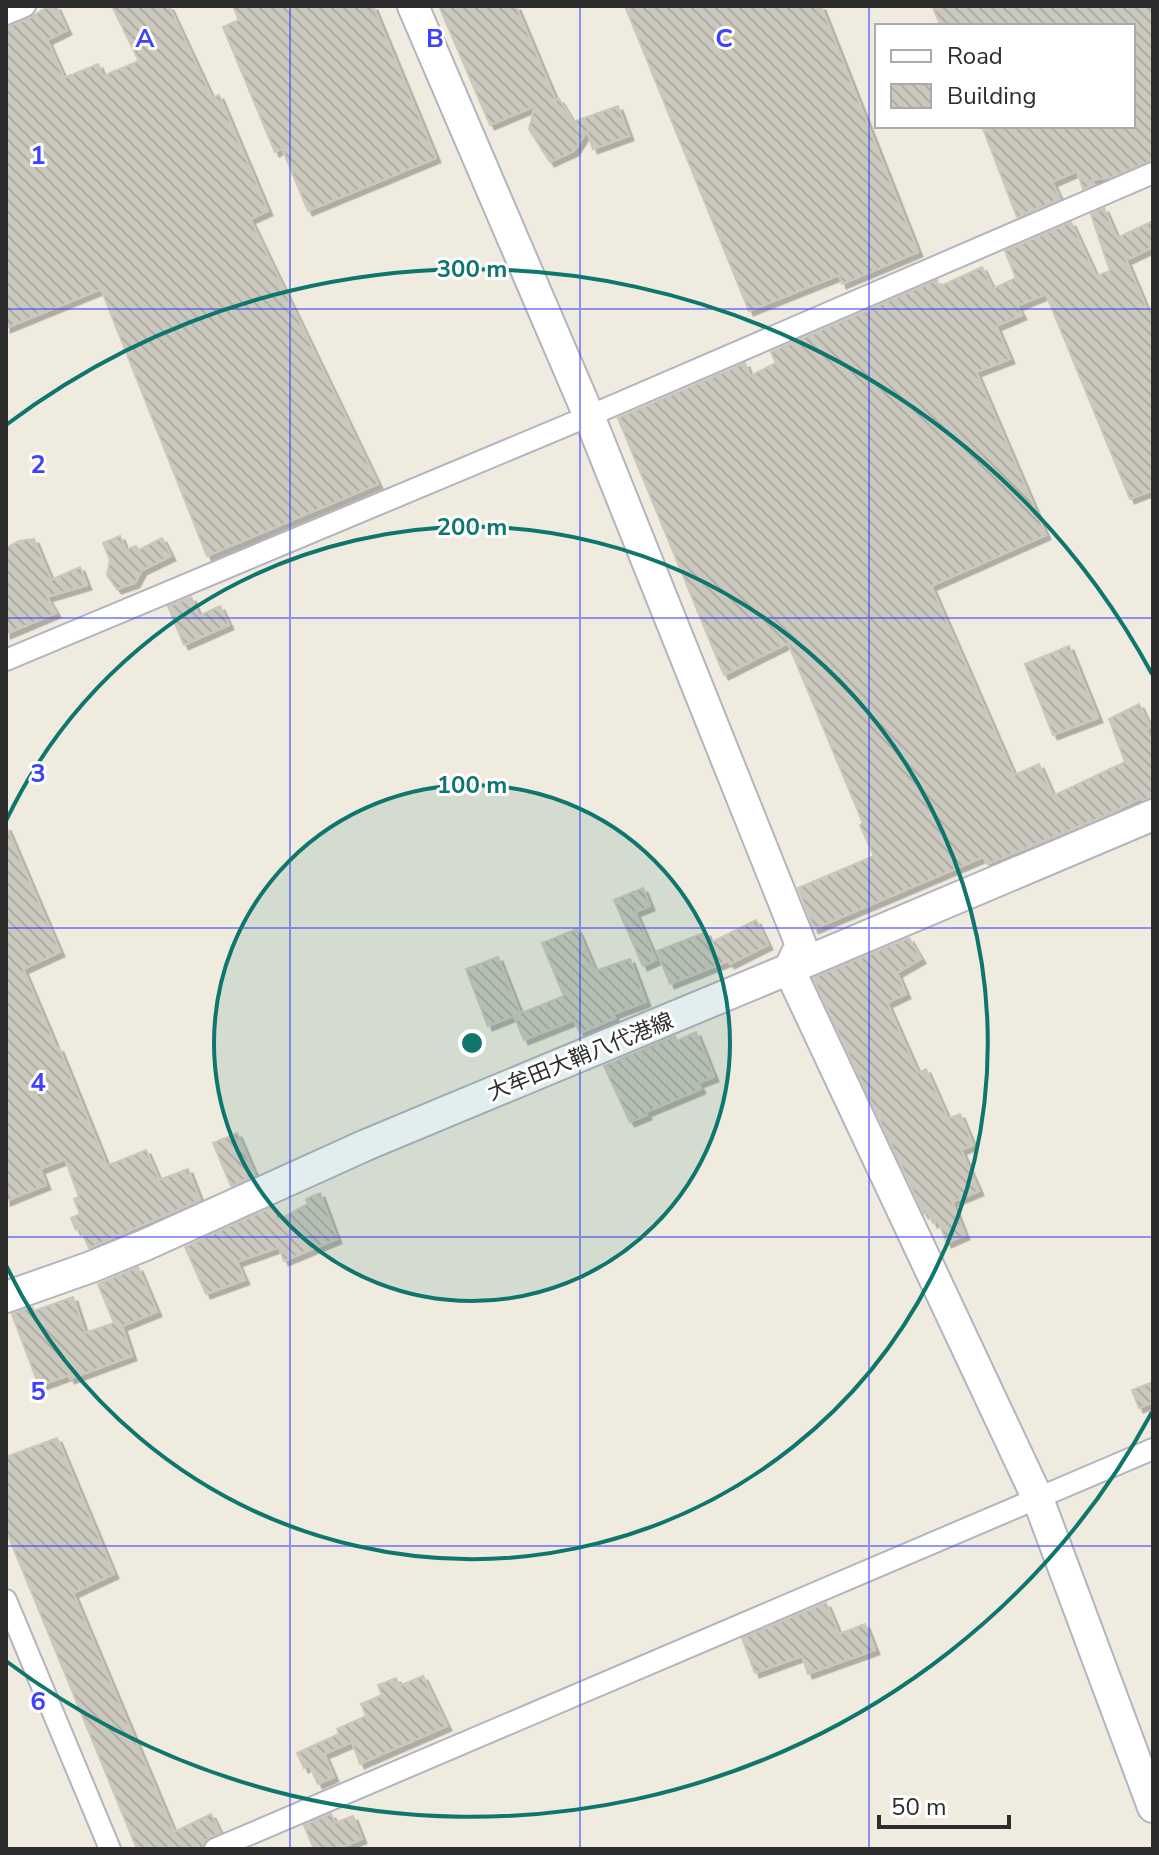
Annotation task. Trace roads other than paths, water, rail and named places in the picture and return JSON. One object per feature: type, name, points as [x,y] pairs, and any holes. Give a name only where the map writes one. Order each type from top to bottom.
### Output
[{"type":"main road","points":[[413,6],[589,416],[801,945],[789,969],[1038,1499],[1153,1807]]},
{"type":"main road","name":"大牟田大鞘八代港線","points":[[6,1297],[131,1251],[366,1145],[1153,815]]},
{"type":"street","points":[[6,14],[25,6]]},
{"type":"street","points":[[6,660],[589,416],[1153,173]]},
{"type":"street","points":[[215,1849],[1153,1449]]},
{"type":"street","points":[[6,1600],[110,1849]]}]
